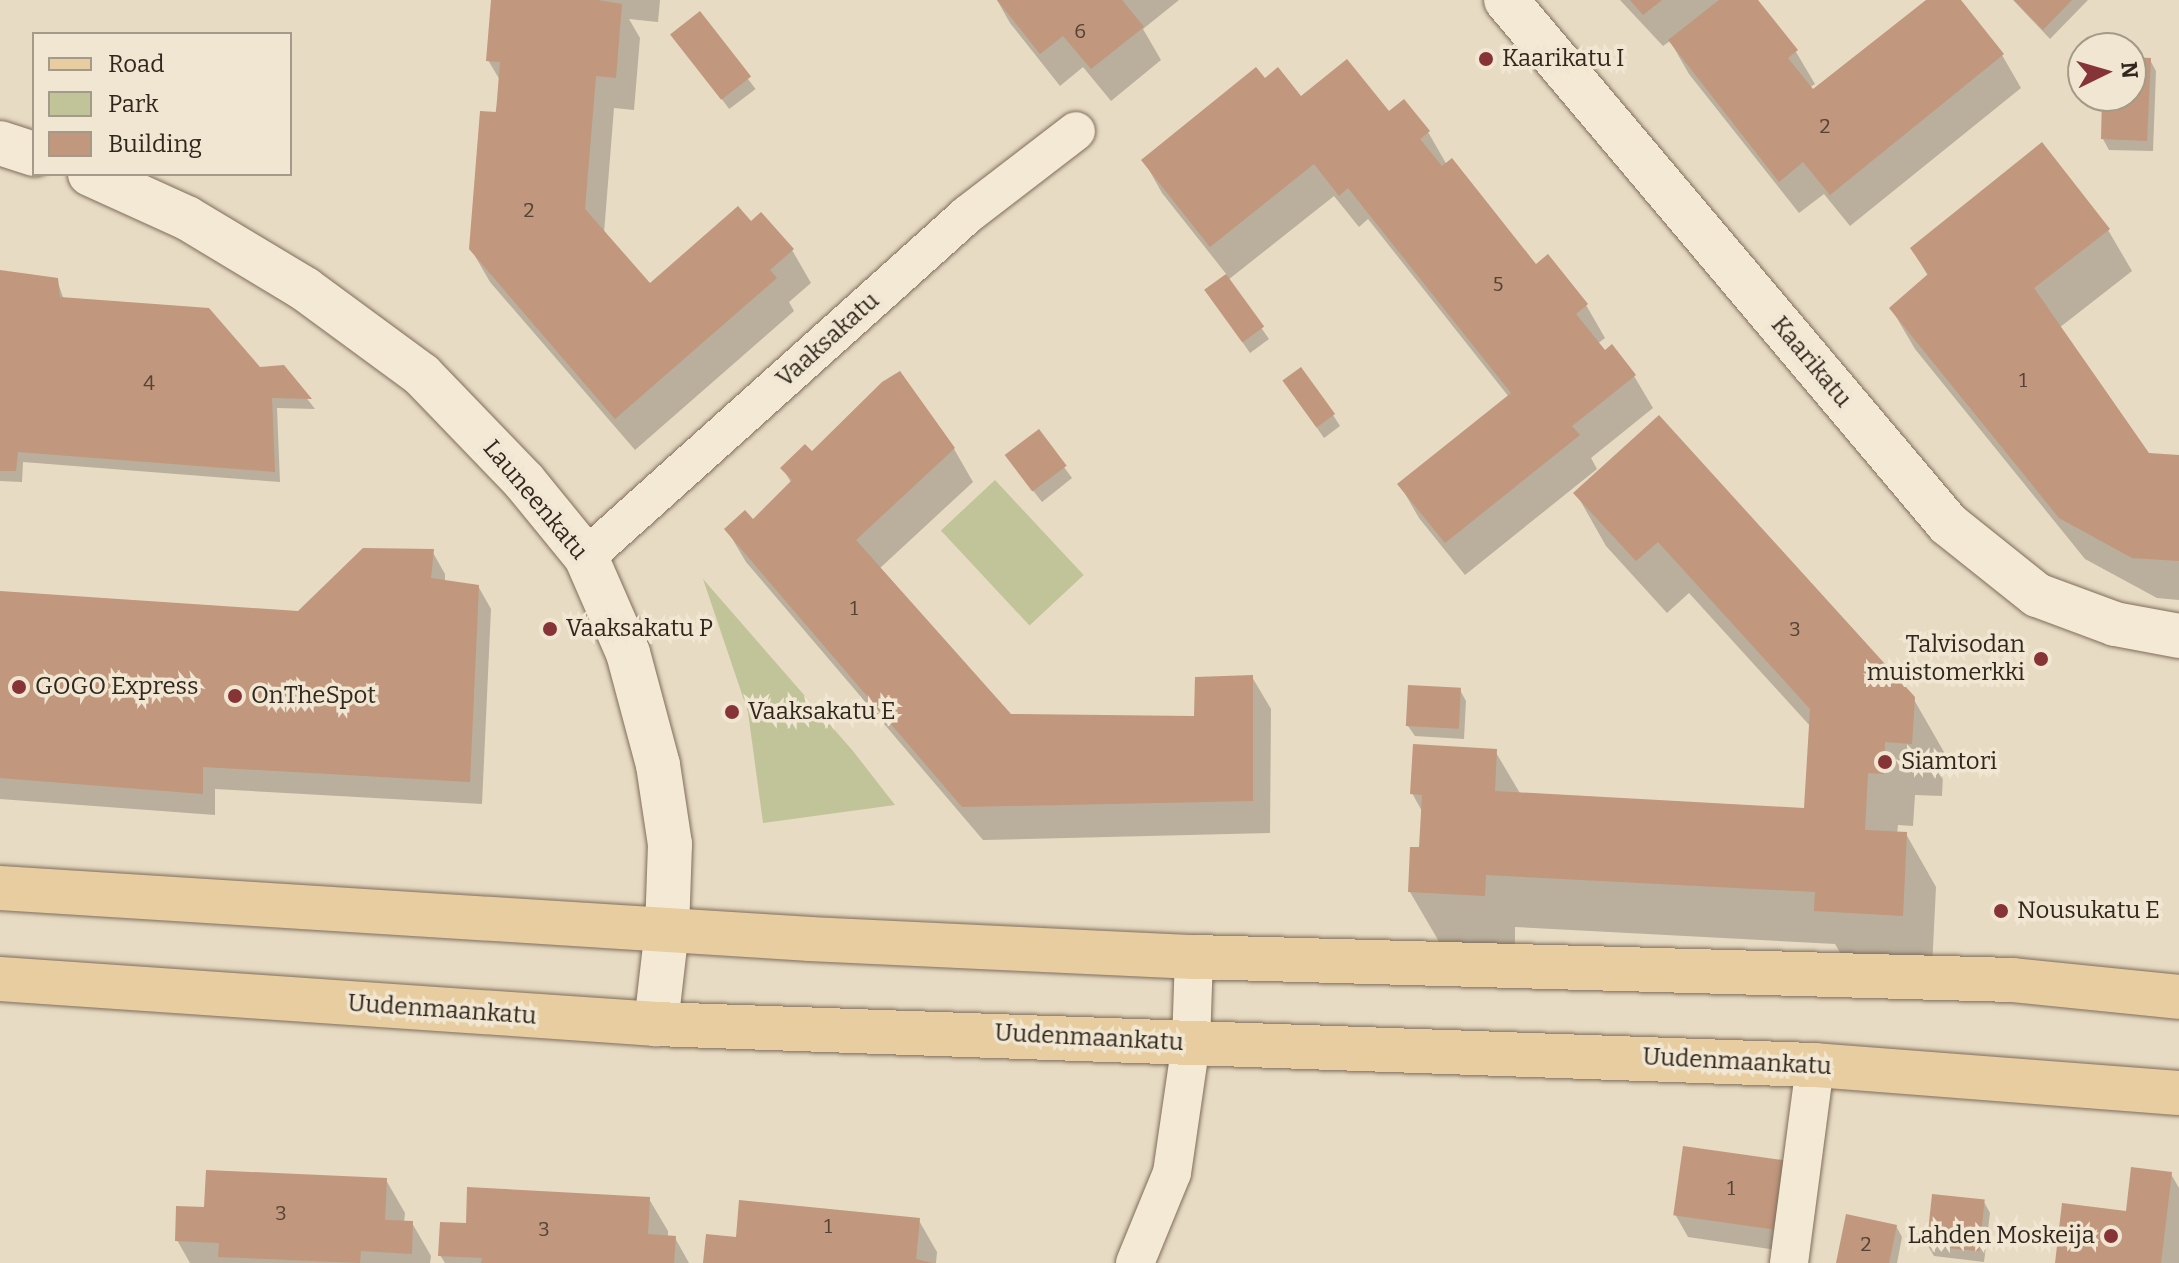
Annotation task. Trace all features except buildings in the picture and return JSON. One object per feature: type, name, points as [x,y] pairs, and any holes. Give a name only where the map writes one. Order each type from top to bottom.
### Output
[{"type":"main road","points":[[0,888],[667,929],[1194,957],[2013,980],[2179,997]]},
{"type":"main road","name":"Uudenmaankatu","points":[[0,979],[656,1024],[1048,1035],[1191,1043],[1815,1065],[2179,1093]]},
{"type":"street","name":"Kaarikatu","points":[[1506,0],[1948,524],[2037,595],[2115,624],[2179,636]]},
{"type":"street","name":"Vaaksakatu","points":[[586,557],[968,214],[1076,131]]},
{"type":"street","points":[[0,143],[32,153]]},
{"type":"street","name":"Launeenkatu","points":[[94,176],[187,218],[305,289],[422,375],[524,481],[586,557],[628,653],[658,765],[670,844],[667,929],[656,1024]]},
{"type":"street","points":[[1135,1263],[1172,1173],[1191,1043],[1194,957]]},
{"type":"street","points":[[1789,1263],[1815,1065]]},
{"type":"green space","points":[[995,480],[1084,575],[1030,626],[941,530]]},
{"type":"green space","points":[[703,579],[853,751],[895,805],[763,823],[748,712]]},
{"type":"place","name":"Kaarikatu I","points":[[1486,59]]},
{"type":"place","name":"Vaaksakatu P","points":[[550,629]]},
{"type":"place","name":"Talvisodan muistomerkki","points":[[2041,659]]},
{"type":"place","name":"GOGO Express","points":[[19,687]]},
{"type":"place","name":"OnTheSpot","points":[[235,696]]},
{"type":"place","name":"Vaaksakatu E","points":[[732,712]]},
{"type":"place","name":"Siamtori","points":[[1885,762]]},
{"type":"place","name":"Nousukatu E","points":[[2001,911]]},
{"type":"place","name":"Lahden Moskeija","points":[[2111,1236]]}]
